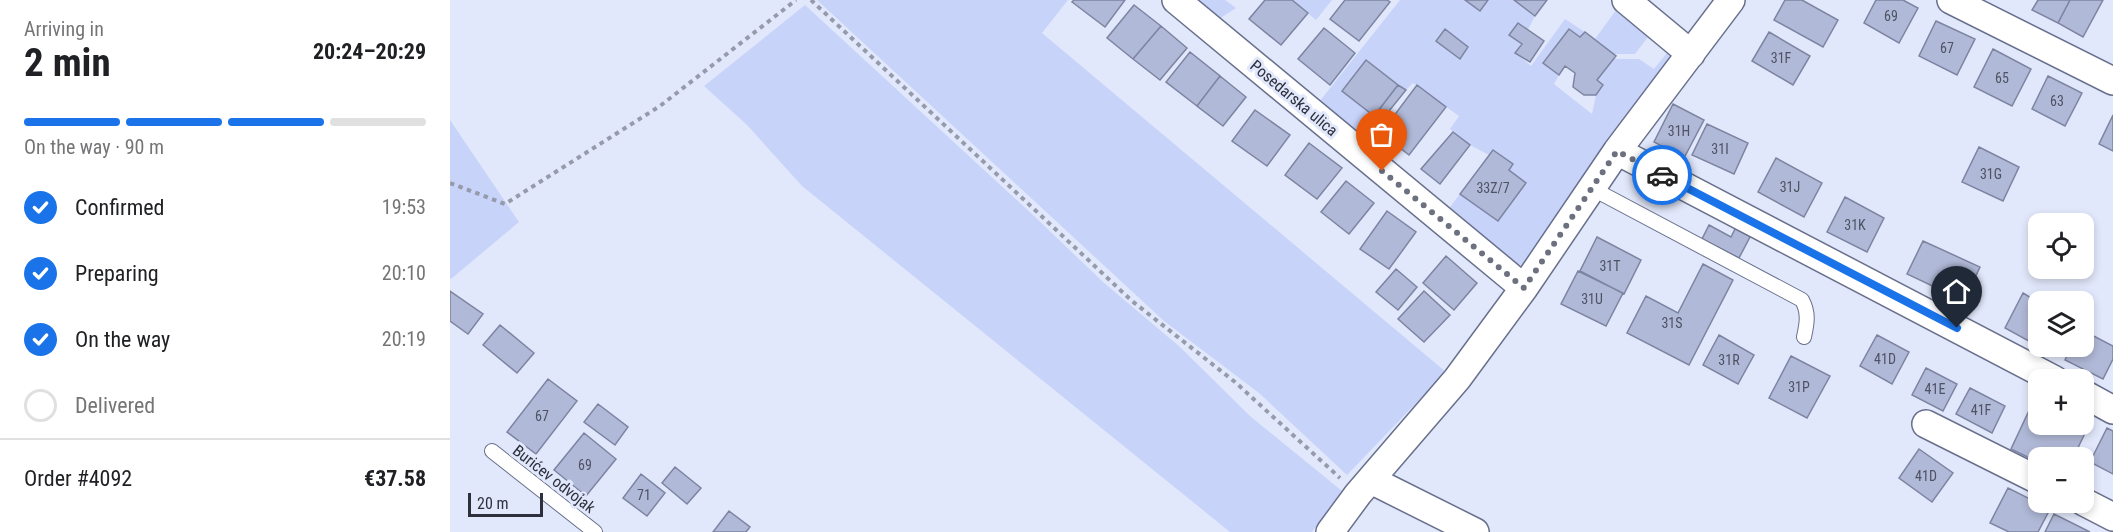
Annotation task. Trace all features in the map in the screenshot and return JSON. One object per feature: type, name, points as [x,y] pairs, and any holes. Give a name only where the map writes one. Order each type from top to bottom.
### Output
[{"type":"street","name":"Posedarska ulica","points":[[1176,0],[1524,288]]},
{"type":"street","points":[[1626,0],[1691,54]]},
{"type":"street","points":[[1329,532],[1364,487],[1457,379],[1524,288],[1617,151],[1731,0]]},
{"type":"street","points":[[1951,0],[2113,81]]},
{"type":"street","points":[[1617,151],[2034,369]]},
{"type":"street","points":[[2094,400],[2113,410]]},
{"type":"street","points":[[1926,424],[2028,475]]},
{"type":"street","points":[[1364,487],[1475,532]]},
{"type":"street","points":[[2094,507],[2113,517]]},
{"type":"lane","points":[[1593,189],[1802,300],[1806,308],[1807,321],[1803,337]]},
{"type":"lane","name":"Burićev odvojak","points":[[492,451],[595,532]]},
{"type":"path","points":[[450,183],[505,204],[660,106],[796,0]]},
{"type":"path","points":[[811,0],[1132,301],[1364,487]]},
{"type":"shaded area","points":[[817,0],[1068,0],[1042,33],[1446,372],[1347,475],[1259,393],[1164,321]]},
{"type":"shaded area","points":[[1194,0],[1225,0],[1236,8],[1219,19]]},
{"type":"shaded area","points":[[1292,0],[1332,0],[1316,20]]},
{"type":"shaded area","points":[[1400,0],[1465,0],[1480,11],[1488,0],[1514,0],[1535,16],[1516,53],[1531,66],[1565,19],[1585,32],[1580,37],[1569,29],[1543,63],[1559,75],[1554,84],[1592,114],[1596,95],[1603,86],[1597,80],[1614,59],[1639,59],[1654,69],[1670,49],[1670,63],[1524,265],[1512,264],[1446,212],[1460,194],[1509,170],[1493,150],[1489,155],[1470,145],[1450,129],[1459,116],[1413,83],[1406,90],[1366,60],[1371,114],[1356,132],[1319,102]]},
{"type":"shaded area","points":[[805,5],[1103,282],[1180,347],[1250,416],[1342,491],[1312,532],[1230,532],[802,186],[747,125],[704,86]]},
{"type":"shaded area","points":[[1619,6],[1651,33],[1635,54],[1613,54],[1595,39]]},
{"type":"shaded area","points":[[450,120],[519,222],[451,279],[450,278]]},
{"type":"building","points":[[1074,0],[1125,0],[1105,27],[1072,2]]},
{"type":"building","points":[[1265,0],[1292,0],[1308,13],[1281,45],[1249,19]]},
{"type":"building","points":[[1345,0],[1387,0],[1390,2],[1359,41],[1330,19]]},
{"type":"building","points":[[1465,0],[1488,0],[1480,11]]},
{"type":"building","points":[[1514,0],[1547,0],[1535,16]]},
{"type":"building","points":[[1785,0],[1802,0],[1838,20],[1823,47],[1774,20]]},
{"type":"building","points":[[1876,0],[1903,0],[1918,8],[1899,43],[1864,23]]},
{"type":"building","points":[[2038,0],[2070,0],[2058,23],[2032,10]]},
{"type":"building","points":[[2070,0],[2103,0],[2083,37],[2058,23]]},
{"type":"building","points":[[1134,5],[1161,26],[1133,59],[1107,38]]},
{"type":"building","points":[[1936,21],[1975,39],[1957,75],[1919,56]]},
{"type":"building","points":[[1518,23],[1544,41],[1530,62],[1515,53],[1522,44],[1509,35]]},
{"type":"building","points":[[1161,26],[1187,48],[1160,80],[1133,59]]},
{"type":"building","points":[[1324,28],[1355,53],[1330,85],[1298,59]]},
{"type":"building","points":[[1445,29],[1468,47],[1460,59],[1436,41]]},
{"type":"building","points":[[1569,29],[1580,37],[1585,32],[1616,56],[1597,80],[1603,85],[1596,95],[1584,95],[1573,87],[1575,73],[1565,66],[1559,75],[1543,63]]},
{"type":"building","points":[[1769,32],[1810,56],[1793,85],[1752,61]]},
{"type":"building","points":[[1993,49],[2031,69],[2012,106],[1974,87]]},
{"type":"building","points":[[1190,52],[1220,76],[1197,106],[1166,82]]},
{"type":"building","points":[[1366,60],[1398,85],[1374,116],[1342,91]]},
{"type":"building","points":[[1220,76],[1246,97],[1223,126],[1197,106]]},
{"type":"building","points":[[2048,76],[2082,93],[2065,126],[2032,109]]},
{"type":"building","points":[[1398,85],[1406,90],[1385,116],[1378,111]]},
{"type":"building","points":[[1417,85],[1446,107],[1409,155],[1381,133]]},
{"type":"building","points":[[1673,104],[1704,120],[1684,158],[1654,142]]},
{"type":"building","points":[[1255,110],[1290,135],[1267,166],[1232,141]]},
{"type":"building","points":[[2113,115],[2113,151],[2099,144]]},
{"type":"building","points":[[1707,124],[1748,143],[1734,174],[1692,155]]},
{"type":"building","points":[[1453,132],[1470,145],[1440,184],[1421,169]]},
{"type":"building","points":[[1309,143],[1342,168],[1317,199],[1285,175]]},
{"type":"building","points":[[1979,147],[2019,167],[2003,201],[1962,182]]},
{"type":"building","points":[[1493,150],[1513,164],[1509,170],[1526,183],[1498,221],[1460,194]]},
{"type":"building","points":[[1776,158],[1822,183],[1804,217],[1758,192]]},
{"type":"building","points":[[1346,181],[1374,203],[1349,234],[1321,212]]},
{"type":"building","points":[[1845,197],[1884,218],[1867,252],[1827,232]]},
{"type":"building","points":[[1387,211],[1416,232],[1389,269],[1360,249]]},
{"type":"building","points":[[1709,225],[1731,237],[1736,227],[1751,235],[1739,258],[1702,239]]},
{"type":"building","points":[[1597,237],[1641,260],[1624,294],[1580,271]]},
{"type":"building","points":[[1923,241],[1980,267],[1964,301],[1907,274]]},
{"type":"building","points":[[1446,256],[1477,283],[1454,310],[1423,283]]},
{"type":"building","points":[[1703,264],[1733,280],[1689,365],[1627,333],[1646,296],[1678,313]]},
{"type":"building","points":[[1396,269],[1417,287],[1398,310],[1376,292]]},
{"type":"building","points":[[1578,271],[1623,293],[1606,326],[1561,304]]},
{"type":"building","points":[[450,291],[483,314],[468,334],[450,321]]},
{"type":"building","points":[[1424,291],[1450,315],[1424,342],[1398,319]]},
{"type":"building","points":[[2023,293],[2028,296],[2028,341],[2005,328]]},
{"type":"building","points":[[500,325],[534,353],[517,373],[483,345]]},
{"type":"building","points":[[1719,335],[1754,355],[1738,384],[1703,365]]},
{"type":"building","points":[[1877,335],[1909,352],[1892,384],[1860,366]]},
{"type":"building","points":[[2094,336],[2113,346],[2113,359],[2103,379],[2094,374],[2094,369],[2083,369],[2065,360],[2066,357],[2094,357]]},
{"type":"building","points":[[1791,356],[1830,376],[1807,418],[1769,398]]},
{"type":"building","points":[[1926,368],[1957,384],[1943,411],[1912,395]]},
{"type":"building","points":[[548,379],[577,401],[536,454],[507,432]]},
{"type":"building","points":[[1970,388],[2005,406],[1992,433],[1956,414]]},
{"type":"building","points":[[598,404],[628,427],[615,445],[584,422]]},
{"type":"building","points":[[2028,413],[2028,435],[2084,435],[2078,447],[2028,447],[2028,457],[2011,449]]},
{"type":"building","points":[[2107,428],[2113,431],[2113,474],[2094,464],[2094,454]]},
{"type":"building","points":[[584,433],[616,459],[586,496],[554,470]]},
{"type":"building","points":[[1919,449],[1953,473],[1932,502],[1899,478]]},
{"type":"building","points":[[675,467],[701,488],[687,504],[662,483]]},
{"type":"building","points":[[641,474],[665,493],[647,516],[623,498]]},
{"type":"building","points":[[2008,488],[2028,498],[2028,513],[2048,513],[2038,532],[2009,532],[1990,523]]},
{"type":"building","points":[[729,511],[750,527],[746,532],[713,532]]},
{"type":"building","points":[[2054,514],[2090,532],[2045,532]]},
{"type":"way so far","points":[[1382,171],[1524,288],[1617,151],[1662,175]]},
{"type":"route","points":[[1662,175],[1957,328]]}]
